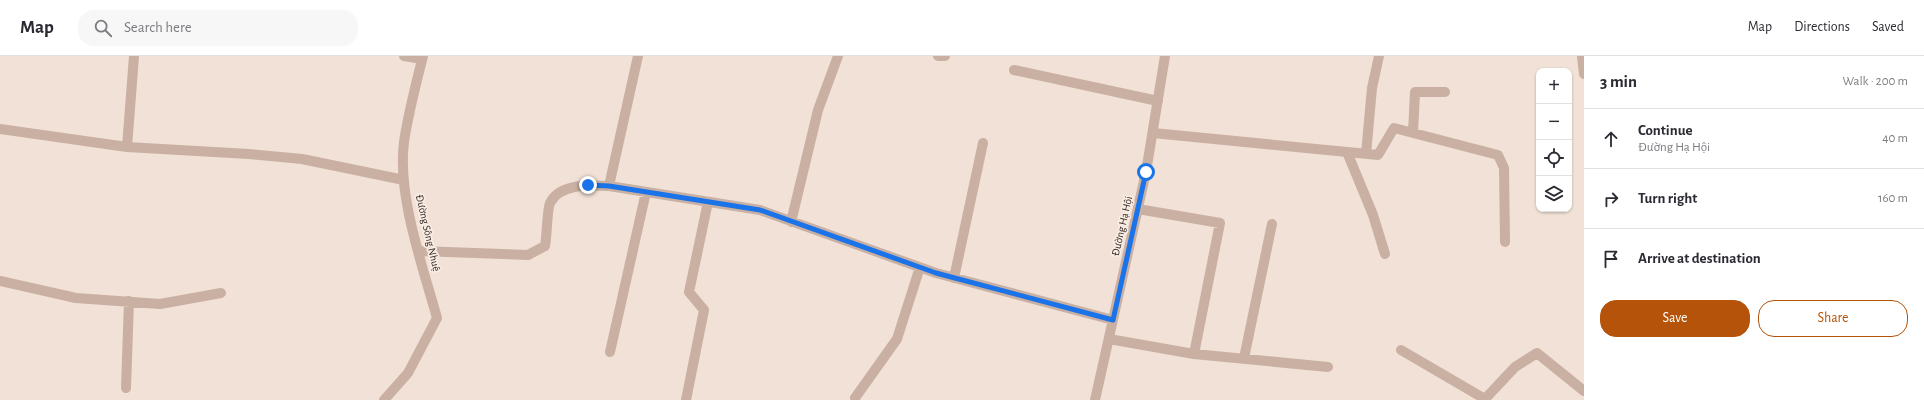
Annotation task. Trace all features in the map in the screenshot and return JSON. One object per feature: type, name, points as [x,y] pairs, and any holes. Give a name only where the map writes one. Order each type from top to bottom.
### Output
[{"type":"street","points":[[127,147],[134,56]]},
{"type":"street","points":[[404,56],[422,58]]},
{"type":"street","points":[[609,186],[638,56]]},
{"type":"street","points":[[791,222],[818,110],[838,56]]},
{"type":"street","points":[[938,56],[945,56]]},
{"type":"street","name":"Đường Hạ Hội","points":[[1095,400],[1138,209],[1153,133],[1165,56]]},
{"type":"street","points":[[1366,154],[1372,88],[1379,56]]},
{"type":"street","points":[[1582,56],[1584,74]]},
{"type":"street","name":"Đường Sông Nhuệ","points":[[384,400],[408,373],[437,318],[411,223],[404,180],[404,144],[422,58]]},
{"type":"street","points":[[1014,70],[1158,102]]},
{"type":"street","points":[[1413,133],[1414,92],[1445,92]]},
{"type":"street","points":[[1153,133],[1378,155],[1394,128],[1498,155],[1504,168],[1505,242]]},
{"type":"street","points":[[0,129],[127,147],[249,154],[302,159],[404,180]]},
{"type":"street","points":[[954,278],[982,144]]},
{"type":"street","points":[[1347,152],[1373,215],[1385,254]]},
{"type":"street","points":[[419,251],[528,255],[545,246],[550,204],[559,191],[588,185],[609,186],[760,210],[954,278],[1113,320]]},
{"type":"street","points":[[610,352],[646,192]]},
{"type":"street","points":[[686,400],[704,310],[690,292],[708,202]]},
{"type":"street","points":[[1138,209],[1220,223],[1194,354]]},
{"type":"street","points":[[1244,358],[1272,224]]},
{"type":"street","points":[[855,398],[897,339],[920,267]]},
{"type":"street","points":[[0,281],[76,298],[160,304],[220,293]]},
{"type":"street","points":[[126,388],[129,301]]},
{"type":"street","points":[[1109,339],[1194,354],[1328,367]]},
{"type":"street","points":[[1401,350],[1485,398],[1515,367],[1537,353],[1584,391]]},
{"type":"route","points":[[588,185],[609,186],[760,210],[936,273],[1113,320],[1146,172]]}]
